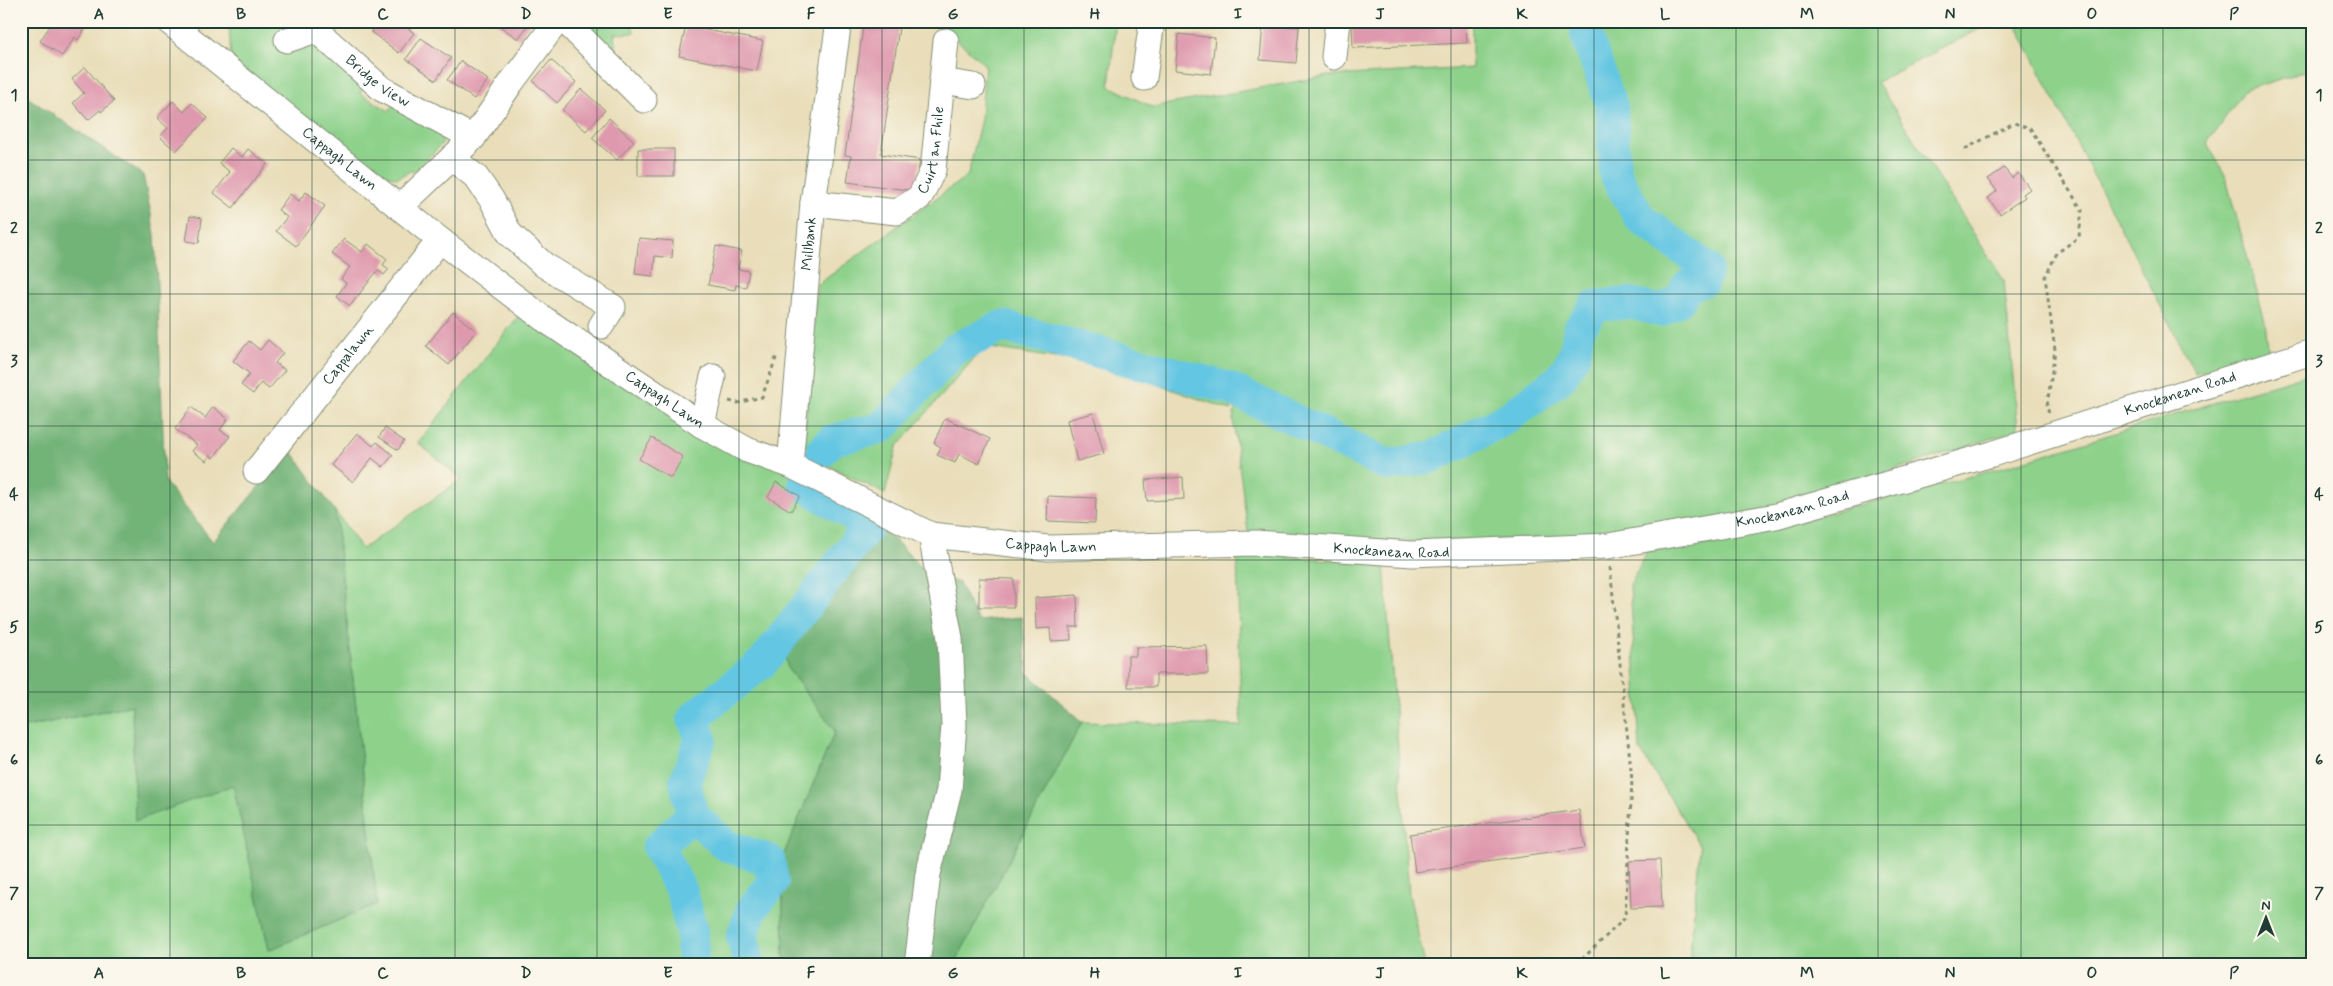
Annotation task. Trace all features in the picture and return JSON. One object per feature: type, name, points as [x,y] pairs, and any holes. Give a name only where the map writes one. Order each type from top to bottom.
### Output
[{"type":"street","name":"Cappagh Lawn","points":[[168,21],[440,240],[544,319],[702,425],[748,450],[790,465],[931,535],[1048,548],[1256,543]]},
{"type":"street","points":[[400,207],[473,138],[557,21]]},
{"type":"street","points":[[565,21],[644,100]]},
{"type":"street","name":"Millbank","points":[[790,465],[813,203],[838,21]]},
{"type":"street","points":[[1144,78],[1152,21]]},
{"type":"street","points":[[1334,57],[1338,21]]},
{"type":"street","name":"Bridge View","points":[[288,40],[316,30],[382,89],[473,138]]},
{"type":"street","name":"Cuirt an Fhile","points":[[813,203],[897,212],[920,196],[933,170],[946,41]]},
{"type":"street","points":[[942,81],[973,86]]},
{"type":"street","points":[[452,158],[476,177],[492,200],[510,234],[544,265],[613,307],[601,326]]},
{"type":"street","name":"Cappalawn","points":[[256,471],[440,240]]},
{"type":"street","name":"Knockanean Road","points":[[1256,543],[1412,554],[1608,546],[1776,516],[2052,434],[2312,352]]},
{"type":"street","points":[[702,425],[713,377]]},
{"type":"street","points":[[917,965],[928,874],[949,790],[954,725],[950,638],[931,535]]},
{"type":"path","points":[[1965,149],[2014,123],[2030,128],[2082,210],[2079,236],[2057,253],[2045,277],[2055,350],[2047,406],[2052,434]]},
{"type":"path","points":[[1576,965],[1625,918],[1632,780],[1608,546]]},
{"type":"green space","points":[[229,21],[278,21],[283,27],[282,35],[319,47],[364,87],[360,93],[389,111],[393,105],[446,134],[441,137],[443,143],[415,171],[410,171],[398,178],[385,175],[231,64]]},
{"type":"green space","points":[[582,21],[630,21],[635,33],[614,34],[616,49],[611,53]]},
{"type":"green space","points":[[930,21],[1116,21],[1109,86],[1152,107],[1328,76],[1472,68],[1472,21],[1995,21],[1877,82],[2004,281],[2018,430],[1769,510],[1608,537],[1391,542],[1248,532],[1233,419],[1240,383],[1231,410],[1101,365],[984,347],[897,447],[885,494],[811,457],[804,442],[817,285],[968,175],[981,119],[985,65],[946,30]]},
{"type":"green space","points":[[2014,21],[2312,21],[2312,69],[2245,90],[2207,143],[2225,175],[2265,322],[2269,355],[2195,373]]},
{"type":"green space","points":[[21,93],[143,175],[155,234],[165,482],[213,542],[290,449],[335,511],[377,904],[269,950],[233,785],[135,821],[132,705],[21,728]]},
{"type":"green space","points":[[520,314],[812,481],[881,526],[785,655],[788,669],[835,731],[782,859],[784,956],[788,965],[21,965],[21,728],[132,705],[135,820],[233,784],[269,950],[377,904],[335,511],[362,549],[462,479],[418,443]]},
{"type":"green space","points":[[2312,373],[2312,965],[1689,965],[1700,846],[1640,750],[1630,585],[1647,551],[1712,544],[1987,472]]},
{"type":"green space","points":[[881,526],[926,572],[959,583],[978,621],[1022,617],[1027,672],[1082,722],[954,965],[788,965],[784,956],[782,859],[835,731],[788,669],[785,655]]},
{"type":"green space","points":[[1237,553],[1384,564],[1409,894],[1425,965],[954,965],[1082,722],[1241,726]]},
{"type":"building","points":[[49,21],[90,21],[78,40],[75,37],[62,56],[40,41],[52,23]]},
{"type":"building","points":[[379,21],[398,21],[414,33],[399,53],[371,32]]},
{"type":"building","points":[[493,21],[531,21],[518,39]]},
{"type":"building","points":[[864,21],[900,21],[881,154],[920,160],[915,191],[847,182],[851,156],[845,155]]},
{"type":"building","points":[[1466,21],[1467,43],[1353,48],[1352,22]]},
{"type":"building","points":[[1263,24],[1299,27],[1296,63],[1260,60]]},
{"type":"building","points":[[686,26],[763,41],[757,71],[679,56]]},
{"type":"building","points":[[1179,34],[1215,38],[1211,74],[1175,70]]},
{"type":"building","points":[[421,38],[451,58],[436,80],[406,59]]},
{"type":"building","points":[[551,60],[576,82],[557,103],[533,81]]},
{"type":"building","points":[[461,61],[488,80],[474,99],[447,80]]},
{"type":"building","points":[[85,67],[114,101],[88,120],[73,103],[84,93],[72,79]]},
{"type":"building","points":[[581,89],[605,110],[586,131],[562,110]]},
{"type":"building","points":[[173,101],[184,112],[192,103],[208,118],[176,151],[160,137],[168,128],[157,118]]},
{"type":"building","points":[[609,118],[634,141],[617,160],[592,138]]},
{"type":"building","points":[[231,148],[242,157],[248,149],[267,164],[233,208],[214,193],[230,172],[219,163]]},
{"type":"building","points":[[638,149],[674,149],[674,176],[638,176]]},
{"type":"building","points":[[2004,168],[2012,178],[2018,173],[2030,189],[2023,194],[2025,197],[2000,214],[1988,198],[1997,191],[1988,179]]},
{"type":"building","points":[[306,192],[325,206],[296,246],[276,231],[287,217],[278,210],[290,194],[299,201]]},
{"type":"building","points":[[190,216],[202,218],[199,243],[186,241]]},
{"type":"building","points":[[639,238],[673,241],[672,258],[655,256],[653,276],[635,274]]},
{"type":"building","points":[[344,239],[362,252],[368,244],[387,259],[383,265],[389,269],[384,275],[378,270],[350,306],[337,296],[346,283],[341,279],[350,267],[332,254]]},
{"type":"building","points":[[716,246],[742,251],[738,269],[749,271],[746,287],[736,285],[735,290],[708,285]]},
{"type":"building","points":[[453,312],[476,331],[449,365],[426,346]]},
{"type":"building","points":[[268,340],[283,353],[275,363],[285,370],[269,389],[261,383],[253,394],[241,385],[250,374],[233,361],[249,341],[260,350]]},
{"type":"building","points":[[191,407],[205,418],[213,407],[228,419],[220,430],[230,436],[213,458],[210,455],[206,461],[192,451],[197,445],[175,429]]},
{"type":"building","points":[[1093,413],[1104,454],[1077,461],[1067,420]]},
{"type":"building","points":[[945,418],[990,439],[979,464],[959,454],[955,463],[937,455],[941,447],[934,443]]},
{"type":"building","points":[[385,428],[404,441],[398,450],[379,437]]},
{"type":"building","points":[[357,433],[373,446],[377,442],[393,455],[383,467],[372,458],[353,482],[331,465]]},
{"type":"building","points":[[652,438],[683,457],[671,478],[639,459]]},
{"type":"building","points":[[1183,477],[1184,499],[1147,501],[1145,480]]},
{"type":"building","points":[[776,482],[800,496],[791,511],[768,497]]},
{"type":"building","points":[[1048,496],[1096,498],[1095,523],[1047,521]]},
{"type":"building","points":[[979,578],[1014,579],[1014,607],[979,607]]},
{"type":"building","points":[[1077,595],[1078,627],[1070,627],[1071,640],[1051,641],[1050,628],[1036,629],[1035,598]]},
{"type":"building","points":[[1207,646],[1208,674],[1156,674],[1156,687],[1128,687],[1128,656],[1136,656],[1136,647]]},
{"type":"building","points":[[1579,810],[1585,848],[1415,872],[1410,834]]},
{"type":"building","points":[[1660,860],[1662,907],[1631,908],[1629,861]]},
{"type":"waterway","points":[[821,452],[832,440],[881,428],[955,349],[1003,326],[1229,388],[1388,465],[1433,457],[1509,417],[1561,378],[1574,356],[1579,329],[1595,306],[1630,303],[1661,311],[1679,301],[1687,286],[1703,281],[1707,268],[1640,218],[1615,174],[1612,107],[1586,34],[1590,21]]},
{"type":"waterway","points":[[750,965],[742,937],[752,909],[773,883],[769,860],[727,846],[692,815],[685,781],[701,739],[693,718],[763,662],[869,525],[804,485]]},
{"type":"waterway","points":[[692,815],[658,847],[682,892],[692,932],[693,965]]}]
